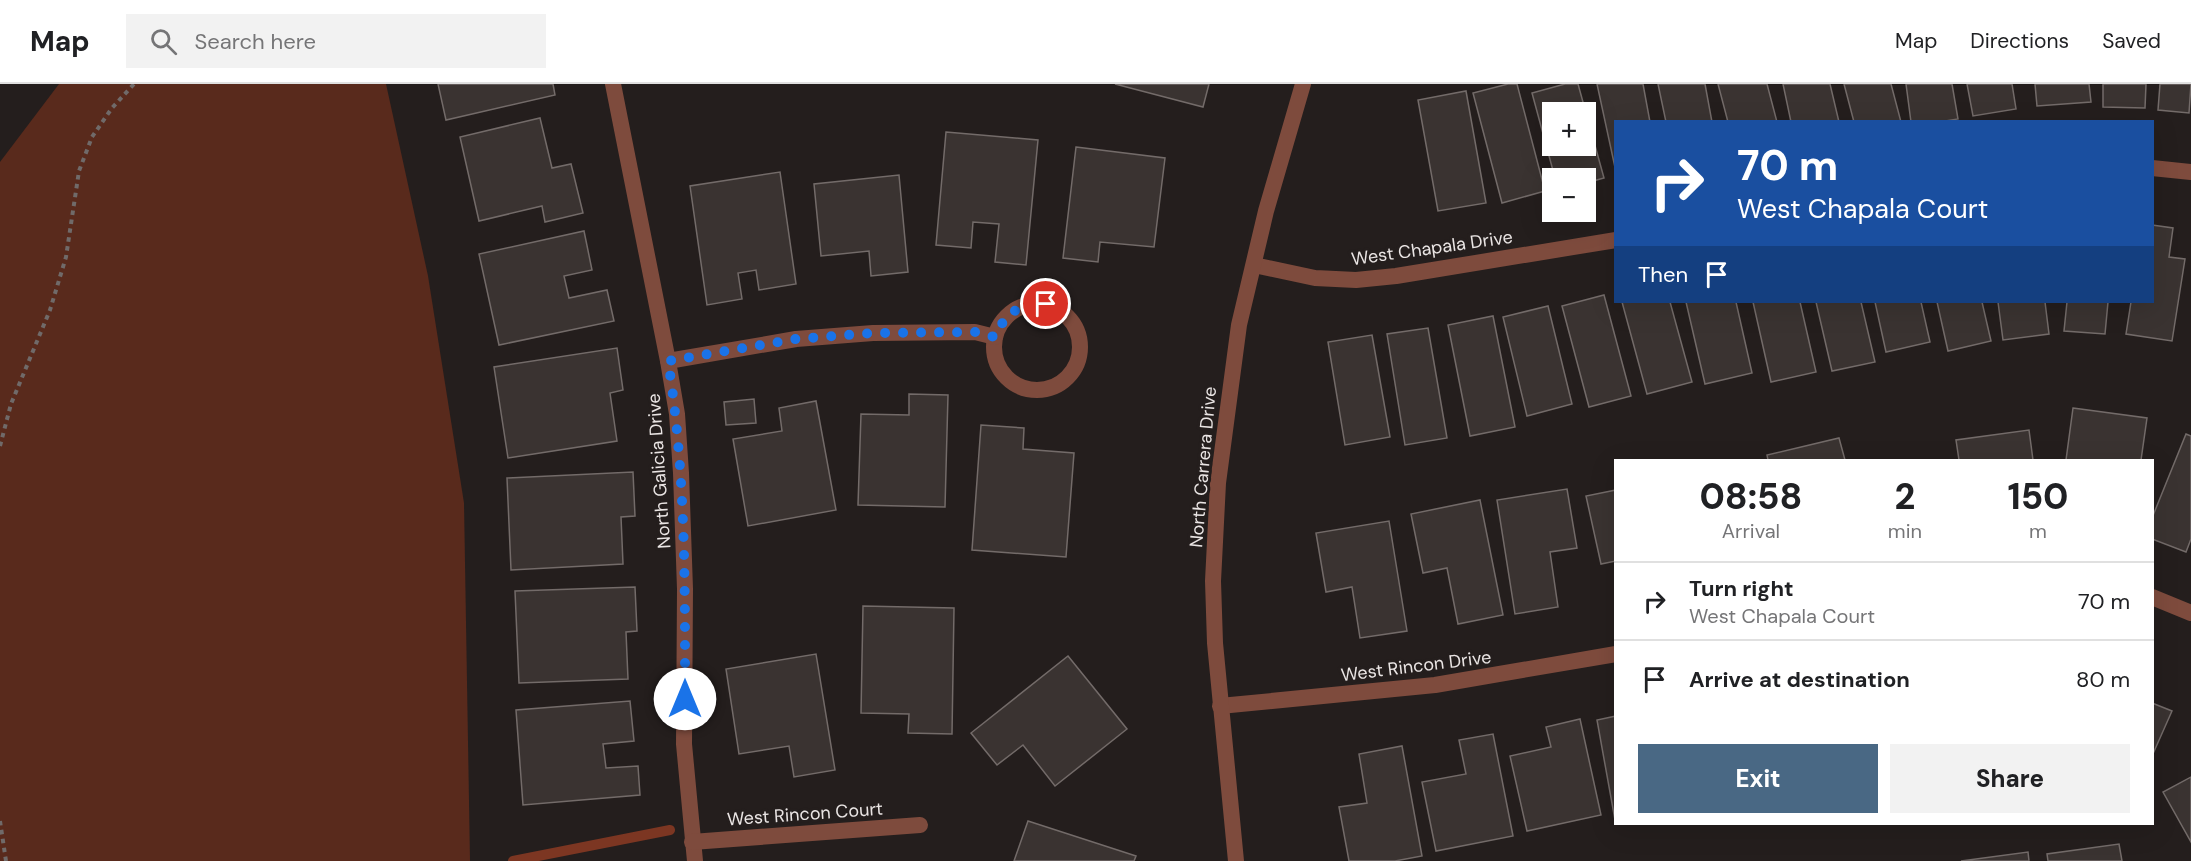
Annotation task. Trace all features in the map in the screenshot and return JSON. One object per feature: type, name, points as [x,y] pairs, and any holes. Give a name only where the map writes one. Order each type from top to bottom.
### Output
[{"type":"street","name":"North Galicia Drive","points":[[613,84],[677,414],[685,589],[684,744],[695,861]]},
{"type":"street","name":"North Carrera Drive","points":[[1236,861],[1215,643],[1213,581],[1218,483],[1239,326],[1269,200],[1303,84]]},
{"type":"street","points":[[2154,168],[2191,172]]},
{"type":"street","name":"West Chapala Drive","points":[[1254,265],[1315,278],[1356,280],[1396,276],[1614,240]]},
{"type":"street","points":[[1032,303],[1046,304],[1058,309],[1073,322],[1081,340],[1080,354],[1076,367],[1068,378],[1056,386],[1043,390],[1029,390],[1016,385],[1005,376],[997,364],[994,351],[995,337],[1000,325],[1008,315],[1020,307],[1032,303]]},
{"type":"street","points":[[668,361],[796,339],[873,333],[975,332],[995,337]]},
{"type":"street","points":[[2154,598],[2191,613]]},
{"type":"street","name":"West Rincon Drive","points":[[1220,705],[1435,685],[1614,654]]},
{"type":"street","name":"West Rincon Court","points":[[692,842],[920,825]]},
{"type":"path","points":[[0,446],[11,404],[50,310],[66,257],[79,171],[92,137],[112,108],[134,84]]},
{"type":"path","points":[[0,821],[6,861]]},
{"type":"shaded area","points":[[59,84],[386,84],[428,276],[464,503],[470,861],[0,861],[0,162]]},
{"type":"building","points":[[438,84],[553,84],[555,95],[446,120]]},
{"type":"building","points":[[1115,84],[1209,84],[1203,107]]},
{"type":"building","points":[[1508,84],[1517,84],[1542,180],[1542,192],[1502,203],[1473,93]]},
{"type":"building","points":[[1565,84],[1578,84],[1583,102],[1542,102],[1542,130],[1532,93]]},
{"type":"building","points":[[1597,84],[1643,84],[1650,120],[1614,120],[1614,163]]},
{"type":"building","points":[[1658,84],[1705,84],[1712,120],[1666,120]]},
{"type":"building","points":[[1718,84],[1767,84],[1776,120],[1727,120]]},
{"type":"building","points":[[1783,84],[1830,84],[1839,120],[1791,120]]},
{"type":"building","points":[[1844,84],[1891,84],[1900,120],[1853,120]]},
{"type":"building","points":[[1906,84],[1952,84],[1958,119],[1911,120]]},
{"type":"building","points":[[1967,84],[2012,84],[2016,109],[1973,116]]},
{"type":"building","points":[[2035,84],[2089,84],[2091,102],[2037,106]]},
{"type":"building","points":[[2103,84],[2146,84],[2145,108],[2103,107]]},
{"type":"building","points":[[2160,84],[2191,84],[2189,113],[2158,110]]},
{"type":"building","points":[[1466,91],[1486,203],[1438,211],[1418,100]]},
{"type":"building","points":[[540,118],[552,168],[571,164],[583,213],[545,222],[542,206],[479,221],[460,137]]},
{"type":"building","points":[[946,132],[1038,140],[1026,265],[995,262],[999,224],[973,222],[971,248],[936,245]]},
{"type":"building","points":[[1076,147],[1165,158],[1154,247],[1100,242],[1098,262],[1063,258]]},
{"type":"building","points":[[1596,149],[1604,178],[1596,180],[1596,168],[1552,168],[1549,156],[1596,156]]},
{"type":"building","points":[[780,172],[796,284],[759,290],[756,270],[738,273],[742,299],[707,305],[690,186]]},
{"type":"building","points":[[899,175],[908,272],[871,276],[869,251],[821,256],[814,184]]},
{"type":"building","points":[[2154,225],[2173,228],[2169,257],[2185,259],[2172,341],[2126,334],[2131,303],[2154,303]]},
{"type":"building","points":[[584,231],[592,270],[564,276],[569,298],[607,290],[614,321],[499,345],[479,254]]},
{"type":"building","points":[[1604,295],[1631,396],[1589,407],[1562,306]]},
{"type":"building","points":[[1622,303],[1670,303],[1692,382],[1647,394]]},
{"type":"building","points":[[1686,303],[1736,303],[1752,373],[1705,384]]},
{"type":"building","points":[[1753,303],[1800,303],[1816,372],[1771,382]]},
{"type":"building","points":[[1816,303],[1861,303],[1875,362],[1832,371]]},
{"type":"building","points":[[1875,303],[1921,303],[1930,342],[1886,352]]},
{"type":"building","points":[[1937,303],[1982,303],[1991,341],[1948,351]]},
{"type":"building","points":[[1998,303],[2045,303],[2049,334],[2003,340]]},
{"type":"building","points":[[2067,303],[2108,303],[2105,334],[2064,331]]},
{"type":"building","points":[[1548,306],[1572,404],[1527,416],[1503,317]]},
{"type":"building","points":[[1493,316],[1515,427],[1470,436],[1448,325]]},
{"type":"building","points":[[1428,328],[1447,438],[1405,445],[1387,334]]},
{"type":"building","points":[[1372,335],[1390,437],[1345,445],[1328,342]]},
{"type":"building","points":[[617,348],[623,390],[610,393],[617,441],[508,458],[494,367]]},
{"type":"building","points":[[909,394],[948,395],[945,507],[858,505],[861,414],[909,415]]},
{"type":"building","points":[[754,399],[756,423],[726,425],[724,402]]},
{"type":"building","points":[[816,401],[836,510],[748,526],[733,439],[782,431],[779,408]]},
{"type":"building","points":[[2073,408],[2147,418],[2141,459],[2066,459]]},
{"type":"building","points":[[981,425],[1024,428],[1023,449],[1074,453],[1066,557],[972,550]]},
{"type":"building","points":[[2029,430],[2033,459],[1959,459],[1956,440]]},
{"type":"building","points":[[2186,434],[2191,436],[2191,539],[2186,552],[2154,540],[2154,513]]},
{"type":"building","points":[[1839,438],[1845,459],[1768,459],[1767,455]]},
{"type":"building","points":[[633,472],[635,516],[621,517],[623,564],[511,570],[507,478]]},
{"type":"building","points":[[1567,489],[1577,548],[1550,552],[1558,607],[1515,614],[1497,500]]},
{"type":"building","points":[[1614,490],[1614,561],[1601,564],[1586,496]]},
{"type":"building","points":[[1480,500],[1503,615],[1458,624],[1447,568],[1423,573],[1411,514]]},
{"type":"building","points":[[1389,521],[1407,631],[1360,638],[1352,587],[1326,592],[1316,533]]},
{"type":"building","points":[[635,587],[637,631],[626,632],[628,679],[519,683],[515,591]]},
{"type":"building","points":[[863,606],[954,608],[952,734],[908,733],[909,714],[861,713]]},
{"type":"building","points":[[816,654],[835,770],[794,777],[789,746],[739,754],[726,669]]},
{"type":"building","points":[[1068,656],[1127,729],[1055,786],[1023,745],[997,765],[971,733]]},
{"type":"building","points":[[630,701],[634,741],[603,744],[606,768],[638,766],[640,795],[523,805],[516,710]]},
{"type":"building","points":[[2154,704],[2172,711],[2154,752]]},
{"type":"building","points":[[1614,716],[1614,814],[1597,720]]},
{"type":"building","points":[[1580,719],[1601,815],[1527,831],[1510,756],[1551,747],[1546,727]]},
{"type":"building","points":[[1493,734],[1513,836],[1436,851],[1422,782],[1466,774],[1459,740]]},
{"type":"building","points":[[1402,746],[1422,856],[1395,861],[1349,861],[1339,807],[1367,803],[1359,754]]},
{"type":"building","points":[[2191,777],[2191,842],[2163,792]]},
{"type":"building","points":[[1028,821],[1136,856],[1134,861],[1014,861]]},
{"type":"building","points":[[2119,844],[2122,861],[2048,861],[2047,854]]},
{"type":"building","points":[[2028,852],[2029,861],[1961,861]]},
{"type":"waterway","points":[[513,861],[670,830]]},
{"type":"route","points":[[685,699],[685,589],[681,473],[677,414],[668,361],[796,339],[873,333],[975,332],[995,337],[1000,325],[1008,315],[1020,307],[1032,303],[1046,304]]}]
